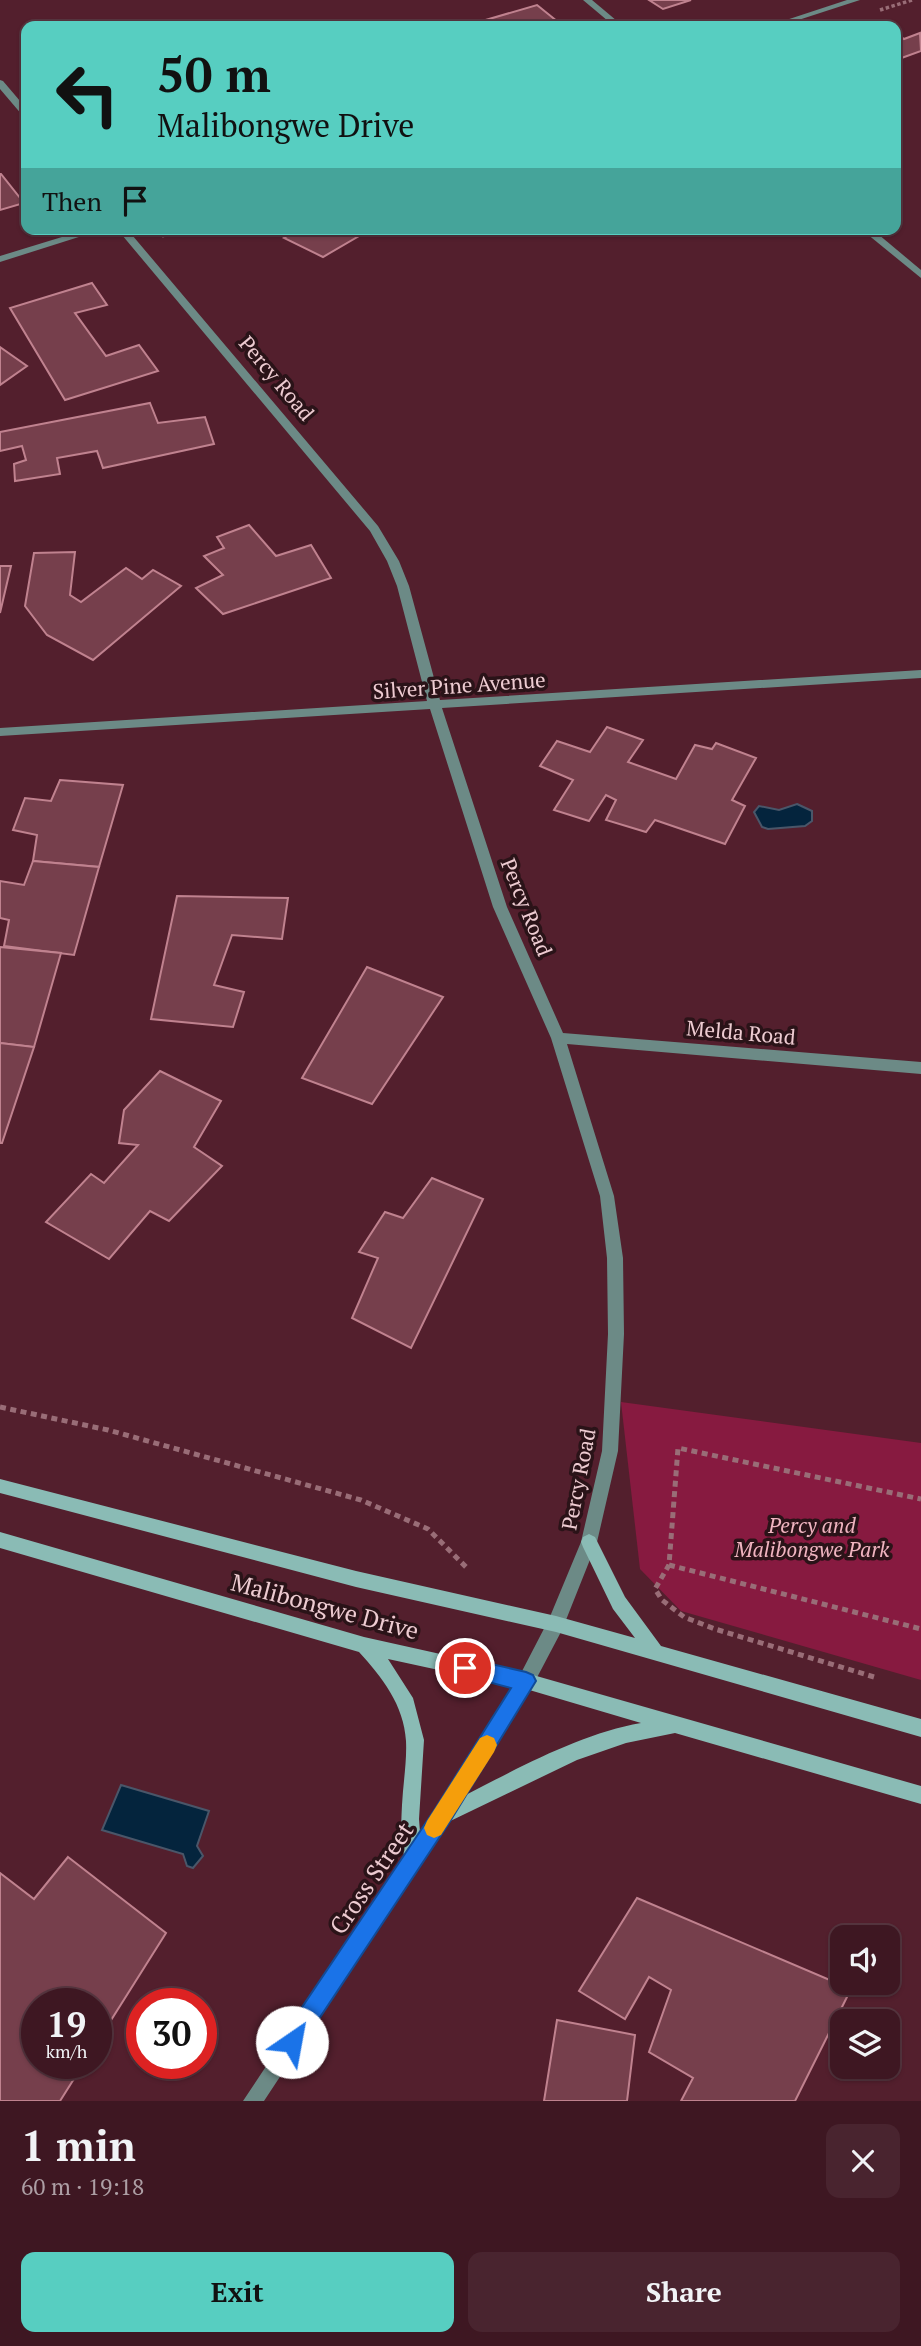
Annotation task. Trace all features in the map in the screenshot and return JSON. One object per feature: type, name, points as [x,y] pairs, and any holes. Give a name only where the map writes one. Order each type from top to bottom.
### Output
[{"type":"main road","name":"Malibongwe Drive","points":[[0,1486],[356,1580],[556,1624],[921,1728]]},
{"type":"main road","name":"Malibongwe Drive","points":[[0,1540],[364,1645],[526,1681],[921,1795]]},
{"type":"main road","points":[[589,1542],[619,1603],[656,1651]]},
{"type":"main road","points":[[364,1645],[385,1668],[407,1704],[415,1740],[410,1819],[413,1858]]},
{"type":"main road","points":[[442,1816],[573,1752],[626,1734],[674,1725]]},
{"type":"street","points":[[587,0],[613,21]]},
{"type":"street","points":[[788,21],[856,0]]},
{"type":"street","points":[[0,83],[21,108]]},
{"type":"street","points":[[0,259],[79,235]]},
{"type":"street","name":"Percy Road","points":[[127,235],[374,529],[393,561],[403,586],[435,706],[500,907],[558,1038],[607,1196],[615,1258],[617,1334],[610,1451],[589,1542],[556,1624],[526,1681]]},
{"type":"street","points":[[873,235],[921,275]]},
{"type":"street","name":"Silver Pine Avenue","points":[[0,732],[921,674]]},
{"type":"street","name":"Melda Road","points":[[558,1038],[921,1068]]},
{"type":"street","name":"Cross Street","points":[[253,2101],[442,1816],[526,1681]]},
{"type":"path","points":[[0,1407],[108,1430],[361,1500],[428,1529],[469,1570]]},
{"type":"path","points":[[882,1680],[715,1629],[684,1617],[662,1600],[655,1589],[668,1565],[678,1448],[921,1499]]},
{"type":"path","points":[[668,1565],[921,1629]]},
{"type":"green space","name":"Percy and Malibongwe Park","points":[[621,1402],[921,1443],[921,1680],[681,1611],[640,1569]]},
{"type":"water","points":[[797,804],[812,811],[812,821],[805,826],[768,829],[762,827],[754,812],[759,806],[779,810]]},
{"type":"water","points":[[121,1785],[209,1811],[197,1846],[203,1856],[193,1868],[187,1866],[183,1854],[102,1830]]},
{"type":"building","points":[[649,0],[691,0],[663,9]]},
{"type":"building","points":[[537,5],[557,21],[482,21]]},
{"type":"building","points":[[920,33],[921,51],[901,58],[901,37],[904,39]]},
{"type":"building","points":[[1,174],[21,199],[21,204],[0,210]]},
{"type":"building","points":[[289,235],[361,235],[323,257],[284,238]]},
{"type":"building","points":[[92,283],[107,305],[75,313],[106,356],[139,345],[158,371],[65,400],[10,308]]},
{"type":"building","points":[[0,347],[27,366],[0,385]]},
{"type":"building","points":[[150,403],[158,423],[205,417],[214,444],[103,468],[97,451],[57,458],[60,474],[15,481],[14,464],[26,460],[22,446],[0,451],[0,432]]},
{"type":"building","points":[[249,525],[276,556],[311,545],[331,578],[223,614],[196,588],[223,575],[204,556],[224,548],[217,537]]},
{"type":"building","points":[[75,552],[70,595],[81,602],[126,568],[142,579],[153,570],[181,586],[93,660],[47,635],[25,606],[34,553]]},
{"type":"building","points":[[0,566],[11,566],[0,613]]},
{"type":"building","points":[[607,727],[643,740],[628,762],[676,779],[695,745],[712,749],[716,743],[756,758],[732,800],[745,806],[725,844],[655,820],[646,832],[606,820],[616,800],[606,795],[589,821],[554,810],[573,780],[540,766],[557,741],[590,752]]},
{"type":"building","points":[[60,780],[123,785],[99,867],[33,861],[37,835],[13,830],[25,798],[51,801]]},
{"type":"building","points":[[33,861],[99,867],[74,955],[4,946],[9,920],[0,918],[0,881],[24,885]]},
{"type":"building","points":[[177,896],[288,898],[282,939],[232,935],[214,985],[244,992],[233,1027],[151,1019]]},
{"type":"building","points":[[0,947],[61,953],[34,1047],[0,1043]]},
{"type":"building","points":[[367,967],[443,997],[372,1104],[302,1078]]},
{"type":"building","points":[[0,1043],[34,1047],[2,1143],[0,1143]]},
{"type":"building","points":[[160,1071],[221,1101],[194,1147],[222,1166],[169,1221],[150,1211],[109,1259],[46,1222],[91,1174],[104,1183],[138,1145],[119,1143],[124,1110]]},
{"type":"building","points":[[432,1178],[483,1199],[411,1348],[352,1318],[378,1258],[359,1252],[385,1212],[403,1218]]},
{"type":"building","points":[[68,1857],[166,1933],[131,1988],[126,1988],[126,1996],[112,2019],[112,1988],[21,1988],[21,2079],[74,2079],[60,2101],[0,2101],[0,1873],[34,1899]]},
{"type":"building","points":[[637,1898],[830,1980],[830,1995],[848,1995],[841,2009],[830,2009],[830,2031],[795,2101],[681,2101],[693,2078],[649,2052],[671,1990],[649,1977],[625,2019],[579,1991]]},
{"type":"building","points":[[557,2020],[635,2035],[627,2101],[544,2101]]},
{"type":"slow traffic","points":[[434,1828],[487,1745]]},
{"type":"route","points":[[292,2042],[442,1816],[526,1681],[465,1668]]}]
